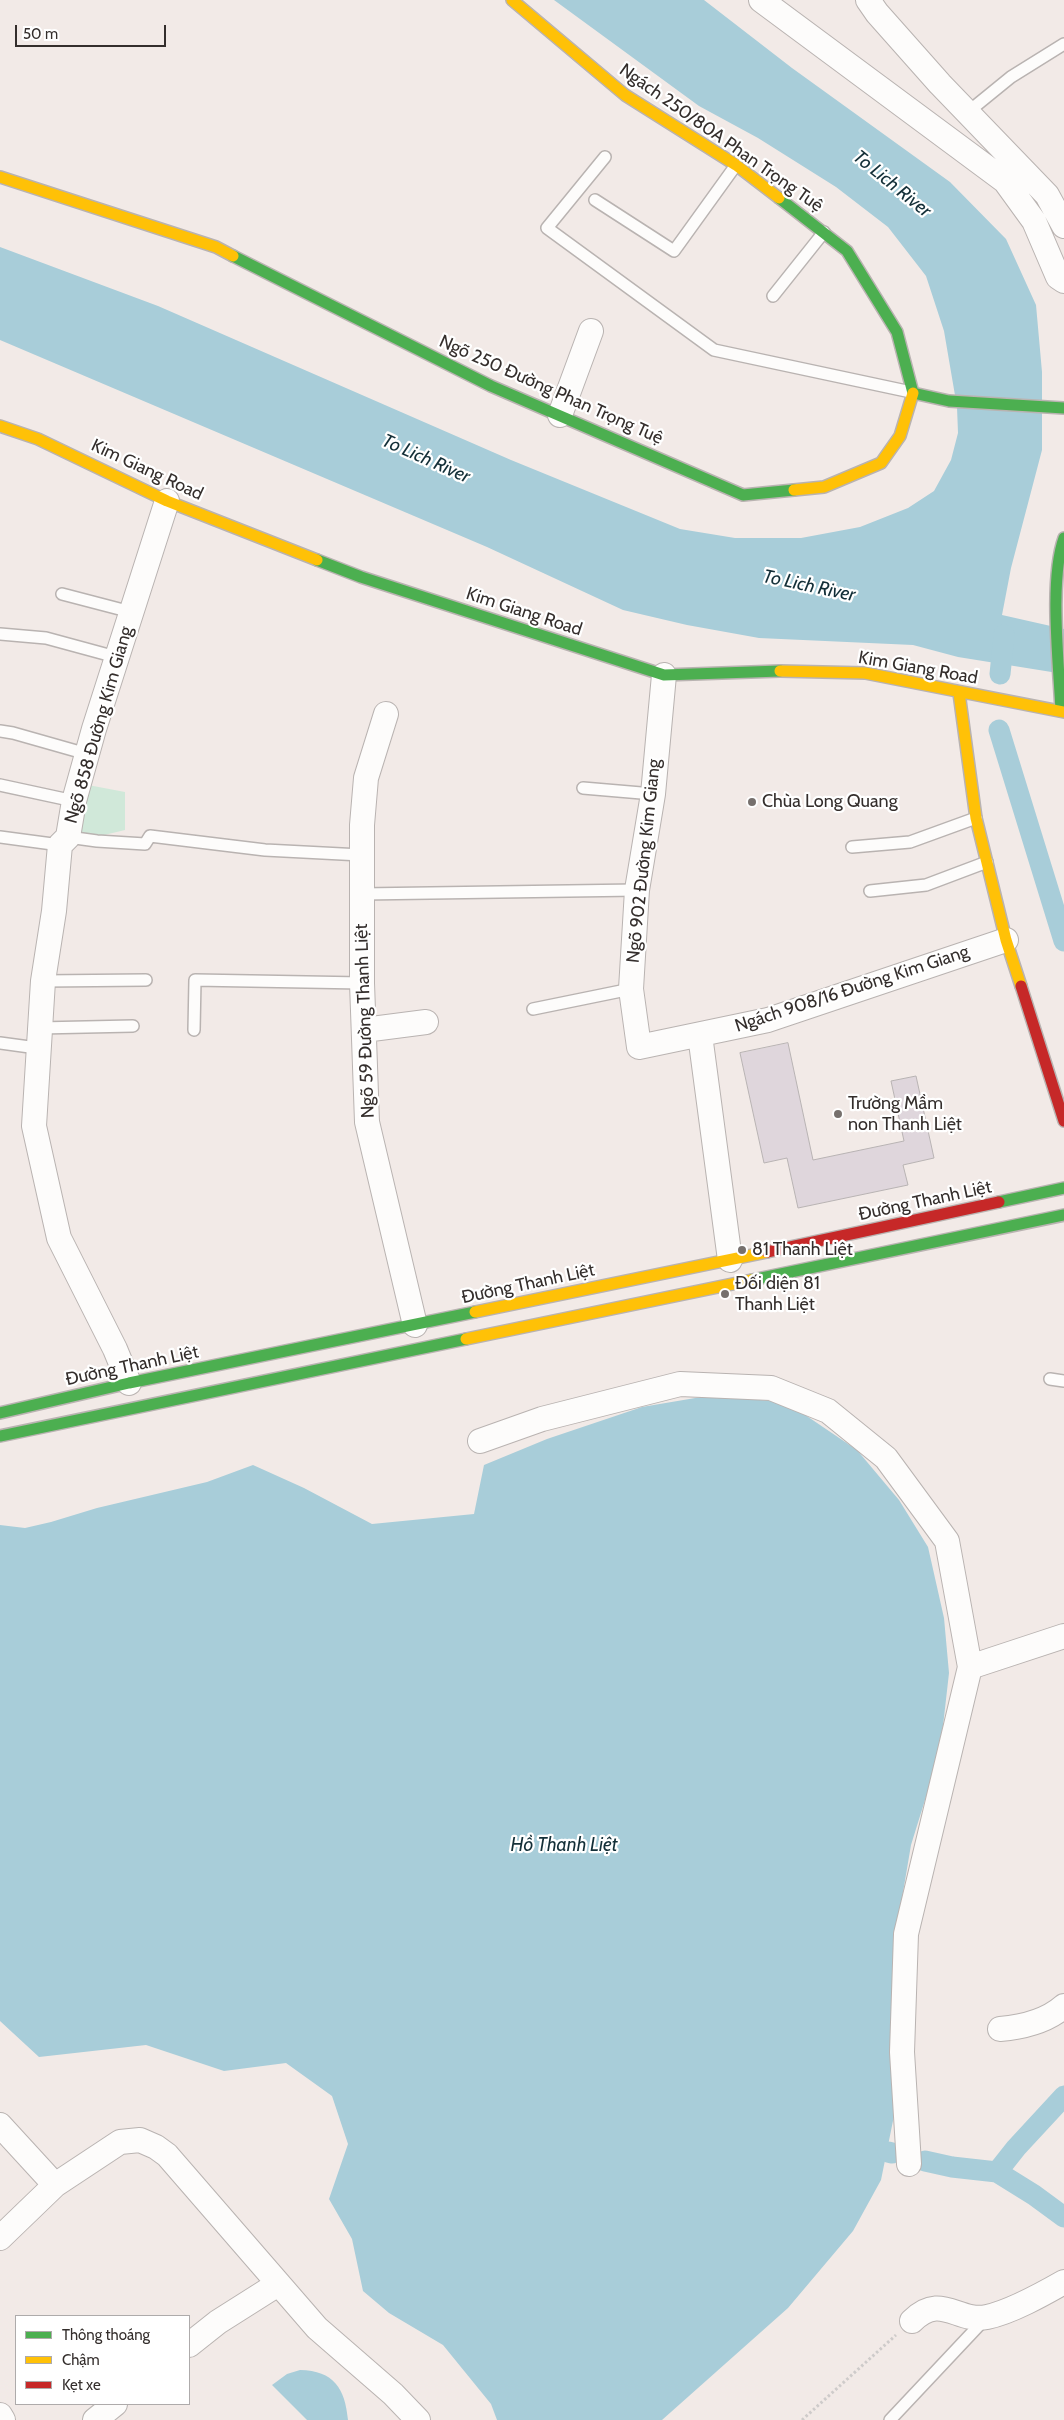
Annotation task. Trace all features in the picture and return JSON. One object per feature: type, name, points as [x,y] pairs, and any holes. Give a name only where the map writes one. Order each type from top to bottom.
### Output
[{"type":"street","name":"Ngách 250/80A Phan Trọng Tuệ","points":[[512,0],[625,95],[736,166],[847,251],[897,332],[913,392]]},
{"type":"street","points":[[761,0],[1005,181],[1034,221],[1058,277],[1064,281]]},
{"type":"street","points":[[868,0],[877,13],[933,76],[1047,195],[1064,226]]},
{"type":"street","name":"Ngõ 250 Đường Phan Trọng Tuệ","points":[[0,176],[216,246],[491,386],[743,495],[824,487],[881,463],[900,436],[913,392]]},
{"type":"street","points":[[560,415],[591,332]]},
{"type":"street","points":[[913,392],[949,401],[1064,408]]},
{"type":"street","name":"Kim Giang Road","points":[[0,426],[38,439],[167,501],[361,577],[664,676],[753,672],[865,673],[959,693],[1062,711]]},
{"type":"street","name":"Ngõ 858 Đường Kim Giang","points":[[129,1383],[115,1349],[59,1238],[34,1126],[43,981],[64,841],[87,754],[116,657],[167,501]]},
{"type":"street","points":[[1062,711],[1057,612],[1061,598],[1059,552],[1064,538]]},
{"type":"street","name":"Ngõ 902 Đường Kim Giang","points":[[639,1047],[631,989],[637,890],[652,794],[664,676]]},
{"type":"street","points":[[959,693],[976,818],[1006,940],[1064,1121]]},
{"type":"street","name":"Ngõ 59 Đường Thanh Liệt","points":[[386,714],[366,778],[361,855],[362,984],[367,1122],[415,1325]]},
{"type":"street","name":"Ngách 908/16 Đường Kim Giang","points":[[639,1047],[768,1020],[1006,940]]},
{"type":"street","points":[[364,1030],[426,1022]]},
{"type":"street","points":[[700,1035],[730,1260]]},
{"type":"street","name":"Đường Thanh Liệt","points":[[0,1413],[129,1383],[730,1260],[1064,1188]]},
{"type":"street","points":[[0,1436],[1064,1215]]},
{"type":"street","points":[[480,1441],[542,1419],[680,1384],[771,1388],[828,1411],[886,1458],[947,1541],[970,1667],[906,1934],[902,2052],[909,2164]]},
{"type":"street","points":[[970,1667],[1064,1636]]},
{"type":"street","points":[[1000,2029],[1036,2022],[1064,2006]]},
{"type":"street","points":[[0,2125],[56,2186]]},
{"type":"street","points":[[0,2238],[56,2186],[120,2142],[140,2140],[156,2146],[167,2155],[317,2328],[393,2394],[418,2420]]},
{"type":"street","points":[[912,2321],[922,2311],[936,2308],[972,2317],[986,2318],[1064,2282]]},
{"type":"street","points":[[190,2344],[218,2322],[278,2284]]},
{"type":"street","points":[[95,2420],[114,2405]]},
{"type":"street","points":[[0,2415],[3,2420]]},
{"type":"lane","points":[[968,112],[1011,77],[1064,44]]},
{"type":"lane","points":[[605,156],[547,228],[714,350],[913,392]]},
{"type":"lane","points":[[595,200],[674,251],[736,166]]},
{"type":"lane","points":[[773,296],[824,232]]},
{"type":"lane","points":[[62,594],[131,612]]},
{"type":"lane","points":[[0,634],[46,638],[116,657]]},
{"type":"lane","points":[[0,731],[87,754]]},
{"type":"lane","points":[[0,785],[74,801]]},
{"type":"lane","points":[[583,788],[652,794]]},
{"type":"lane","points":[[852,846],[910,842],[976,818]]},
{"type":"lane","points":[[0,837],[145,844],[150,836],[265,850],[361,855]]},
{"type":"lane","points":[[870,891],[926,885],[987,862]]},
{"type":"lane","points":[[362,894],[637,890]]},
{"type":"lane","points":[[43,981],[146,980]]},
{"type":"lane","points":[[194,1030],[195,980],[362,984]]},
{"type":"lane","points":[[533,1009],[631,989]]},
{"type":"lane","points":[[0,1043],[133,1026]]},
{"type":"lane","points":[[1050,1379],[1064,1381]]},
{"type":"lane","points":[[890,2420],[986,2318]]},
{"type":"path","points":[[802,2420],[912,2321]]},
{"type":"green space","points":[[88,785],[125,792],[125,830],[100,836],[79,834]]},
{"type":"water","name":"To Lich River","points":[[554,0],[704,0],[792,68],[950,182],[1006,239],[1036,305],[1042,372],[1042,450],[1011,568],[1002,615],[1064,629],[1064,674],[958,657],[913,645],[759,638],[687,625],[623,610],[487,547],[0,340],[0,247],[158,306],[511,460],[680,529],[735,538],[801,538],[860,527],[908,508],[934,491],[951,460],[958,433],[957,407],[944,331],[926,276],[888,227],[836,187],[758,138],[699,106]]},
{"type":"water","name":"Hồ Thanh Liệt","points":[[707,1396],[786,1402],[857,1450],[899,1500],[928,1547],[944,1618],[949,1673],[943,1726],[929,1787],[911,1845],[900,1910],[896,2106],[881,2180],[853,2231],[788,2308],[662,2420],[497,2420],[491,2404],[443,2345],[389,2313],[363,2291],[352,2239],[329,2199],[348,2144],[332,2096],[286,2063],[224,2071],[146,2045],[39,2057],[0,2021],[0,1525],[25,1528],[51,1522],[97,1508],[207,1482],[253,1465],[304,1488],[372,1524],[474,1514],[484,1465],[547,1439],[642,1407]]},
{"type":"water","points":[[300,2370],[321,2374],[336,2383],[344,2399],[348,2420],[307,2420],[272,2385],[287,2374]]},
{"type":"building","points":[[788,1043],[813,1160],[904,1141],[891,1081],[916,1076],[934,1158],[903,1165],[908,1185],[798,1208],[787,1158],[764,1163],[740,1053]]},
{"type":"waterway","points":[[1000,674],[1004,635]]},
{"type":"waterway","points":[[999,730],[1064,941]]},
{"type":"waterway","points":[[925,2161],[952,2167],[997,2172],[1016,2148],[1064,2096]]},
{"type":"waterway","points":[[888,2152],[892,2153]]},
{"type":"waterway","points":[[997,2172],[1034,2195],[1064,2217]]},
{"type":"traffic: fast","points":[[779,198],[847,251],[897,332],[913,393]]},
{"type":"traffic: fast","points":[[233,256],[491,386],[743,495],[794,490]]},
{"type":"traffic: fast","points":[[913,393],[949,401],[1064,408]]},
{"type":"traffic: fast","points":[[1061,711],[1056,599],[1059,556],[1064,538]]},
{"type":"traffic: fast","points":[[317,560],[361,577],[664,675],[780,671]]},
{"type":"traffic: fast","points":[[999,1202],[1064,1188]]},
{"type":"traffic: fast","points":[[752,1280],[1064,1215]]},
{"type":"traffic: fast","points":[[0,1413],[129,1383],[475,1312]]},
{"type":"traffic: fast","points":[[0,1436],[466,1339]]},
{"type":"traffic: slow","points":[[512,0],[625,95],[736,165],[779,198]]},
{"type":"traffic: slow","points":[[0,177],[216,247],[233,256]]},
{"type":"traffic: slow","points":[[794,490],[824,487],[881,463],[900,436],[913,393]]},
{"type":"traffic: slow","points":[[0,426],[38,439],[167,501],[317,560]]},
{"type":"traffic: slow","points":[[780,671],[865,673],[1064,712]]},
{"type":"traffic: slow","points":[[959,693],[976,818],[1006,940],[1021,986]]},
{"type":"traffic: slow","points":[[475,1312],[767,1252]]},
{"type":"traffic: slow","points":[[466,1339],[752,1280]]},
{"type":"traffic: jam","points":[[1021,986],[1064,1121]]},
{"type":"traffic: jam","points":[[767,1252],[999,1202]]},
{"type":"place","name":"Chùa Long Quang","points":[[752,802]]},
{"type":"place","name":"Trường Mầm non Thanh Liệt","points":[[838,1114]]},
{"type":"place","name":"81 Thanh Liệt","points":[[742,1250]]},
{"type":"place","name":"Đối diện 81 Thanh Liệt","points":[[725,1294]]}]
